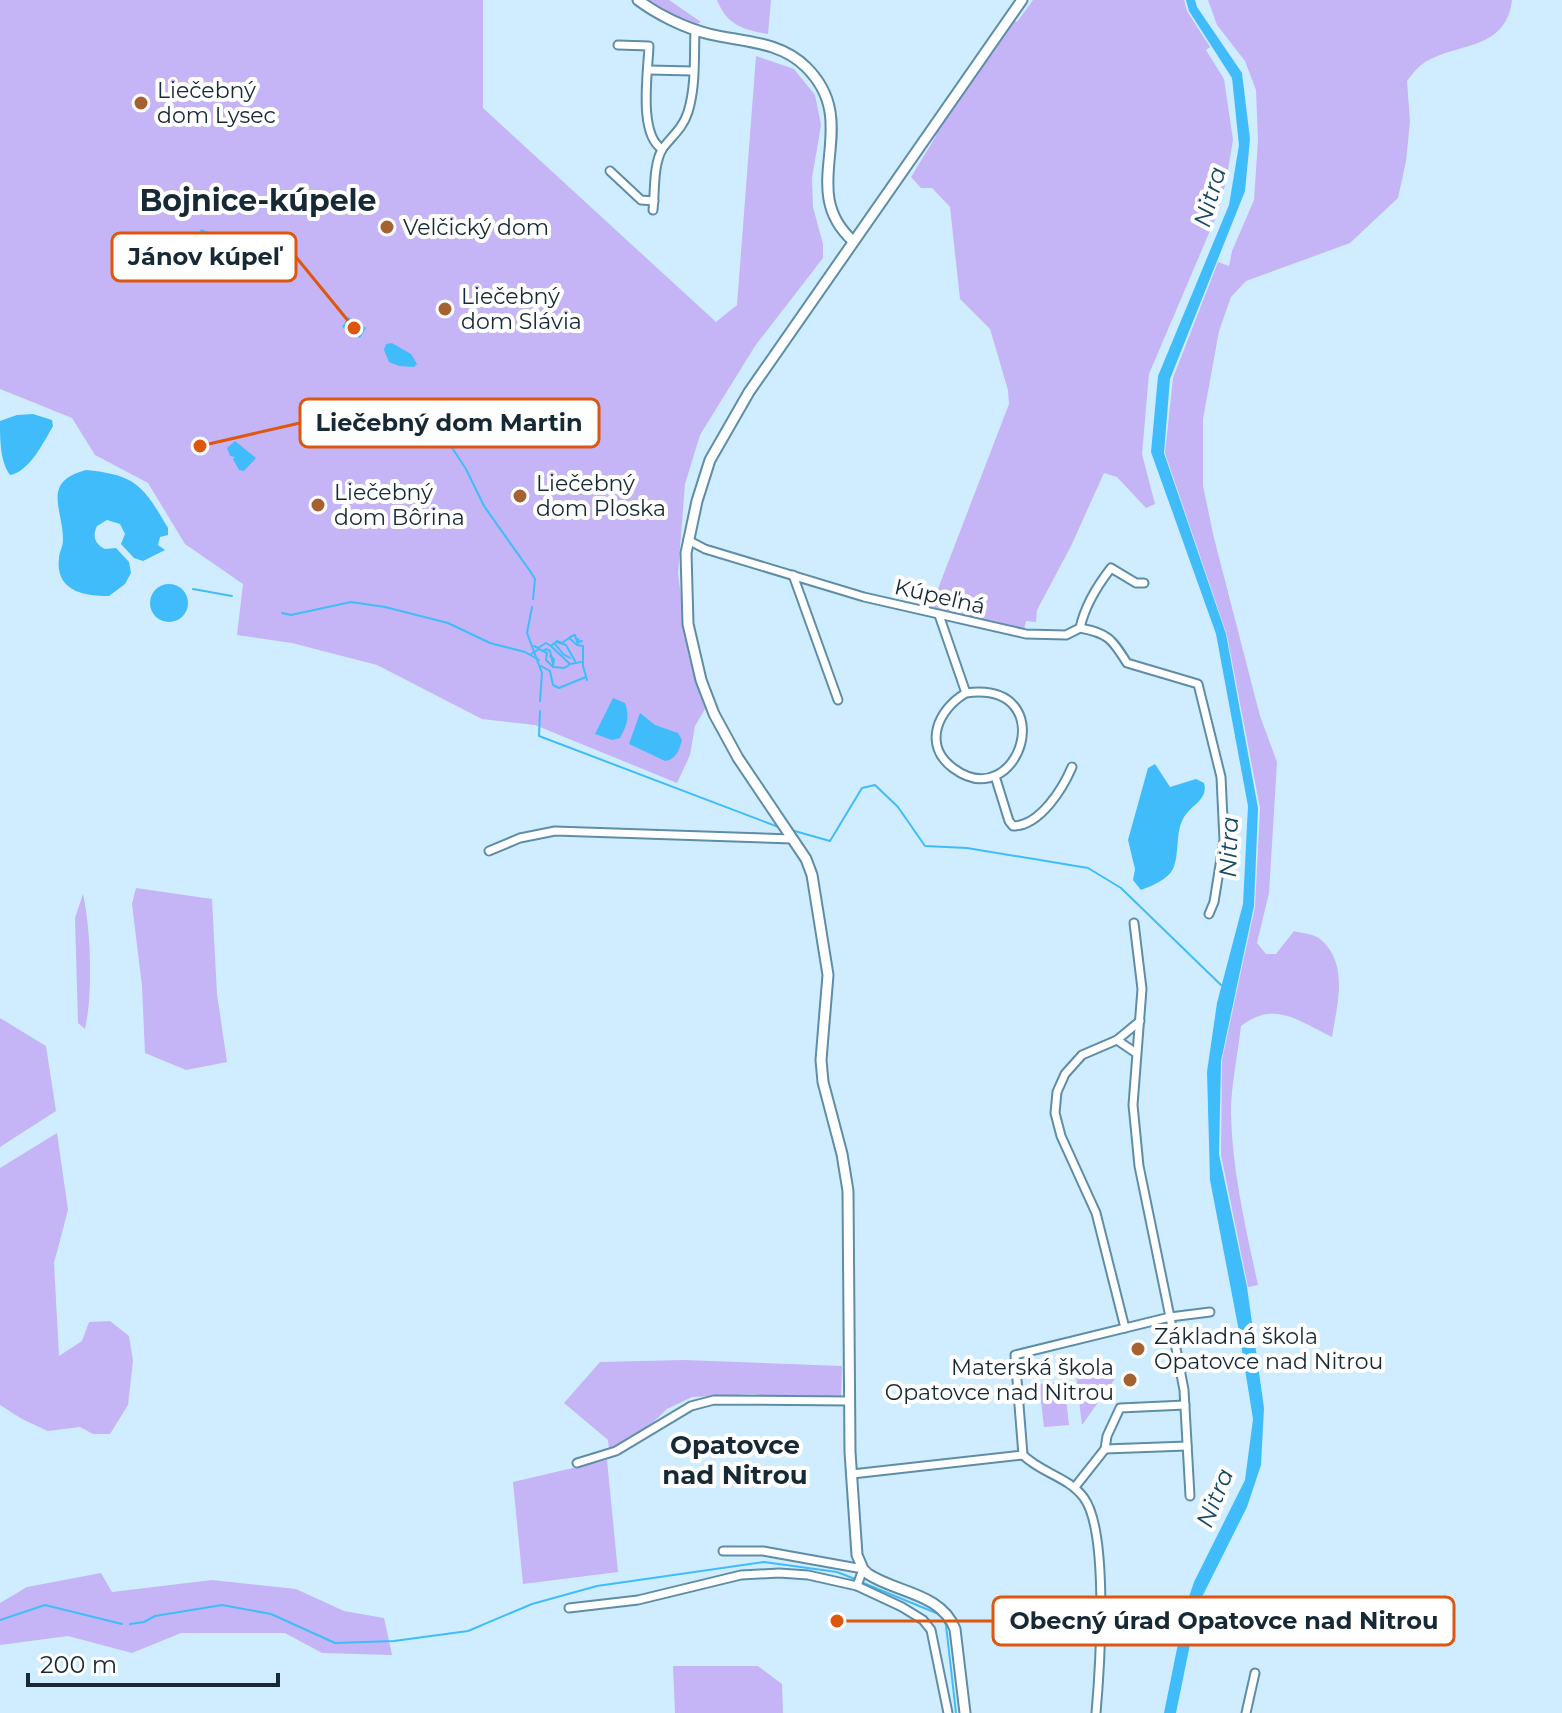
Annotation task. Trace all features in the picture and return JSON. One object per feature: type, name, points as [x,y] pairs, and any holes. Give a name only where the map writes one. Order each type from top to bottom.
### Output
[{"type":"street","points":[[638,0],[695,30],[769,45],[805,65],[830,107],[833,125],[827,181],[830,206],[841,229],[853,241]]},
{"type":"street","points":[[860,1578],[852,1474],[848,1191],[842,1154],[823,1082],[821,1060],[828,975],[812,875],[806,859],[738,758],[714,714],[701,680],[688,624],[686,553],[710,460],[728,425],[1022,0]]},
{"type":"street","points":[[653,210],[658,159],[687,116],[692,98],[695,30]]},
{"type":"street","points":[[618,45],[649,46],[648,129],[656,146],[662,149]]},
{"type":"street","points":[[649,70],[693,71]]},
{"type":"street","points":[[610,171],[641,200],[654,201]]},
{"type":"street","name":"Kúpeľná","points":[[688,540],[705,549],[864,597],[939,615],[1026,634],[1066,635],[1080,628]]},
{"type":"street","points":[[1144,583],[1136,583],[1111,568],[1093,594],[1080,628],[1102,632],[1115,644],[1127,663],[1198,684],[1221,777],[1224,840],[1214,902],[1209,914]]},
{"type":"street","points":[[793,575],[838,700]]},
{"type":"street","points":[[939,615],[966,693]]},
{"type":"street","points":[[983,691],[1000,695],[1013,705],[1022,720],[1024,737],[1020,753],[1010,767],[995,776],[978,778],[961,774],[947,764],[939,749],[936,732],[941,715],[951,701],[966,693],[983,691]]},
{"type":"street","points":[[995,776],[1009,821],[1013,826],[1021,826],[1054,799],[1072,767]]},
{"type":"street","points":[[489,851],[520,838],[555,831],[792,839]]},
{"type":"street","points":[[1134,923],[1142,989],[1133,1105],[1139,1166],[1185,1405],[1190,1496]]},
{"type":"street","points":[[1125,1328],[1096,1213],[1061,1136],[1055,1113],[1057,1092],[1065,1074],[1082,1055],[1117,1040],[1140,1021]]},
{"type":"street","points":[[1117,1040],[1136,1053]]},
{"type":"street","points":[[1023,1455],[1015,1355],[1170,1317],[1210,1312]]},
{"type":"street","points":[[577,1463],[616,1451],[691,1406],[714,1400],[850,1401]]},
{"type":"street","points":[[1075,1487],[1105,1449],[1107,1436],[1120,1408],[1185,1405]]},
{"type":"street","points":[[1105,1449],[1187,1446]]},
{"type":"street","points":[[852,1474],[1023,1455],[1075,1487],[1089,1508],[1098,1538],[1102,1650],[1096,1713]]},
{"type":"street","points":[[723,1551],[763,1551],[860,1578],[923,1620],[931,1630],[948,1713]]},
{"type":"street","points":[[569,1608],[638,1600],[741,1575],[779,1573],[875,1578],[930,1601],[950,1617],[955,1629],[965,1713]]},
{"type":"street","points":[[1246,1713],[1255,1673]]},
{"type":"shaded area","points":[[0,0],[483,0],[483,108],[716,322],[737,305],[756,56],[794,69],[815,95],[821,125],[812,178],[813,207],[823,244],[823,258],[755,346],[700,435],[685,484],[678,573],[688,653],[705,709],[695,726],[690,755],[677,783],[535,725],[482,719],[377,665],[292,643],[237,635],[243,584],[185,544],[148,483],[95,455],[72,418],[0,389]]},
{"type":"shaded area","points":[[647,0],[669,0],[701,22],[697,24],[674,16]]},
{"type":"shaded area","points":[[717,0],[771,0],[768,34],[751,31],[731,21]]},
{"type":"shaded area","points":[[1033,0],[1184,0],[1187,11],[1210,47],[1206,50],[1224,79],[1233,140],[1226,182],[1215,219],[1149,374],[1142,454],[1155,504],[1146,508],[1117,477],[1104,473],[1071,546],[1037,610],[1036,622],[1026,621],[1024,630],[931,607],[1009,404],[1008,390],[990,329],[960,299],[950,207],[932,188],[921,188],[911,177],[936,136],[933,135],[1014,20],[1017,22]]},
{"type":"shaded area","points":[[1208,0],[1512,0],[1508,17],[1499,30],[1475,44],[1433,58],[1418,68],[1407,81],[1410,122],[1398,198],[1350,243],[1246,281],[1231,297],[1219,331],[1203,419],[1203,486],[1260,716],[1277,762],[1269,893],[1257,943],[1266,954],[1276,954],[1294,931],[1319,938],[1335,959],[1339,984],[1332,1037],[1297,1020],[1276,1014],[1264,1014],[1241,1026],[1231,1113],[1237,1178],[1258,1285],[1248,1287],[1221,1155],[1222,1060],[1255,907],[1260,808],[1227,635],[1165,453],[1173,378],[1218,262],[1229,266],[1232,251],[1254,200],[1258,140],[1256,90],[1245,61],[1217,25]]},
{"type":"shaded area","points":[[136,888],[212,899],[217,994],[227,1062],[186,1070],[145,1053],[142,986],[132,904]]},
{"type":"shaded area","points":[[83,894],[90,962],[85,1029],[78,1023],[75,918]]},
{"type":"shaded area","points":[[0,1018],[46,1046],[56,1111],[0,1147]]},
{"type":"shaded area","points":[[57,1133],[68,1210],[54,1263],[59,1356],[82,1341],[89,1322],[110,1321],[129,1336],[133,1361],[128,1405],[110,1434],[93,1434],[80,1427],[48,1431],[0,1405],[0,1168]]},
{"type":"shaded area","points":[[684,1360],[842,1366],[841,1396],[756,1394],[692,1397],[667,1409],[650,1425],[609,1449],[608,1440],[564,1403],[600,1362]]},
{"type":"shaded area","points":[[1088,1367],[1116,1371],[1114,1380],[1082,1425],[1076,1375]]},
{"type":"shaded area","points":[[1064,1381],[1069,1425],[1044,1427],[1039,1384]]},
{"type":"shaded area","points":[[607,1460],[618,1572],[523,1584],[513,1482]]},
{"type":"shaded area","points":[[101,1573],[112,1592],[212,1580],[296,1589],[344,1611],[384,1618],[392,1655],[322,1653],[285,1633],[181,1633],[132,1653],[68,1636],[0,1645],[0,1603],[27,1587]]},
{"type":"shaded area","points":[[673,1666],[758,1666],[782,1684],[783,1713],[675,1713]]},
{"type":"water","points":[[1186,0],[1195,0],[1242,73],[1250,139],[1245,191],[1170,379],[1164,453],[1226,634],[1258,808],[1254,906],[1221,1061],[1219,1154],[1247,1287],[1264,1408],[1261,1465],[1247,1507],[1198,1605],[1176,1713],[1164,1713],[1185,1609],[1194,1582],[1245,1480],[1253,1419],[1210,1180],[1207,1072],[1217,1003],[1243,904],[1248,806],[1216,634],[1151,452],[1158,376],[1229,205],[1239,145],[1232,78],[1189,11]]},
{"type":"water","points":[[201,229],[226,239],[222,256],[193,247]]},
{"type":"water","points":[[348,317],[366,328],[360,338],[342,327]]},
{"type":"water","points":[[392,343],[411,354],[417,364],[414,367],[399,366],[389,362],[384,350],[386,344]]},
{"type":"water","points":[[33,414],[52,420],[53,426],[30,462],[10,475],[2,457],[0,421]]},
{"type":"water","points":[[235,441],[256,458],[244,471],[239,470],[233,459],[235,457],[230,456],[227,448]]},
{"type":"water","points":[[86,470],[117,475],[137,485],[168,528],[168,535],[160,537],[158,545],[165,550],[143,561],[134,558],[121,544],[125,534],[120,524],[107,520],[97,526],[97,542],[105,549],[116,548],[129,562],[131,573],[125,584],[109,596],[90,595],[73,589],[66,585],[59,569],[63,540],[59,489],[72,475]]},
{"type":"water","points":[[169,584],[182,590],[188,603],[182,616],[169,622],[156,616],[150,603],[156,590]]},
{"type":"water","points":[[613,698],[625,703],[627,717],[620,738],[612,740],[595,734]]},
{"type":"water","points":[[640,713],[655,725],[678,733],[682,740],[675,756],[665,761],[629,744]]},
{"type":"water","points":[[1155,764],[1170,787],[1196,779],[1204,783],[1205,789],[1181,825],[1171,873],[1141,890],[1133,880],[1135,869],[1128,840],[1148,768]]},
{"type":"waterway","points":[[479,329],[482,332]]},
{"type":"waterway","points":[[438,413],[445,437],[466,469],[484,506],[535,579],[533,599]]},
{"type":"waterway","points":[[193,589],[232,596]]},
{"type":"waterway","points":[[282,613],[291,615],[351,602],[385,607],[448,623],[490,643],[525,652],[539,660]]},
{"type":"waterway","points":[[532,607],[527,633],[542,673],[540,701]]},
{"type":"waterway","points":[[570,637],[575,635],[578,645]]},
{"type":"waterway","points":[[534,646],[538,648],[546,643],[551,646],[569,638],[583,646],[587,680]]},
{"type":"waterway","points":[[578,639],[582,641]]},
{"type":"waterway","points":[[557,642],[566,645],[575,661]]},
{"type":"waterway","points":[[555,644],[570,658]]},
{"type":"waterway","points":[[552,647],[570,664],[581,662]]},
{"type":"waterway","points":[[531,654],[539,649],[547,653],[546,660],[553,667]]},
{"type":"waterway","points":[[543,651],[550,651],[553,664]]},
{"type":"waterway","points":[[550,656],[554,659],[553,667],[569,665]]},
{"type":"waterway","points":[[541,666],[550,671],[553,685],[559,688],[586,677]]},
{"type":"waterway","points":[[540,711],[539,736],[781,828]]},
{"type":"waterway","points":[[791,830],[830,841],[862,788],[875,785],[898,807],[925,846],[967,848],[1088,868],[1121,888],[1221,985]]},
{"type":"waterway","points":[[130,1624],[155,1616],[222,1605],[271,1614],[335,1643],[394,1641],[468,1631],[532,1604],[597,1586],[764,1562],[837,1572],[855,1579]]},
{"type":"waterway","points":[[861,1582],[941,1615],[946,1625],[956,1713]]},
{"type":"waterway","points":[[0,1620],[45,1605],[122,1624]]},
{"type":"place","name":"Liečebný dom Lysec","points":[[141,103]]},
{"type":"place","name":"Velčický dom","points":[[387,227]]},
{"type":"place","name":"Liečebný dom Slávia","points":[[445,309]]},
{"type":"place","name":"Jánov kúpeľ","points":[[354,328]]},
{"type":"place","name":"Liečebný dom Martin","points":[[200,446]]},
{"type":"place","name":"Liečebný dom Ploska","points":[[520,496]]},
{"type":"place","name":"Liečebný dom Bôrina","points":[[318,505]]},
{"type":"place","name":"Základná škola Opatovce nad Nitrou","points":[[1138,1349]]},
{"type":"place","name":"Materská škola Opatovce nad Nitrou","points":[[1130,1380]]},
{"type":"place","name":"Obecný úrad Opatovce nad Nitrou","points":[[837,1621]]},
{"type":"district","name":"Bojnice-kúpele","points":[[258,201]]},
{"type":"district","name":"Opatovce nad Nitrou","points":[[735,1460]]},
{"type":"water label","name":"Nitra","points":[[1210,197]]},
{"type":"water label","name":"Nitra","points":[[1229,847]]},
{"type":"water label","name":"Nitra","points":[[1215,1498]]}]
